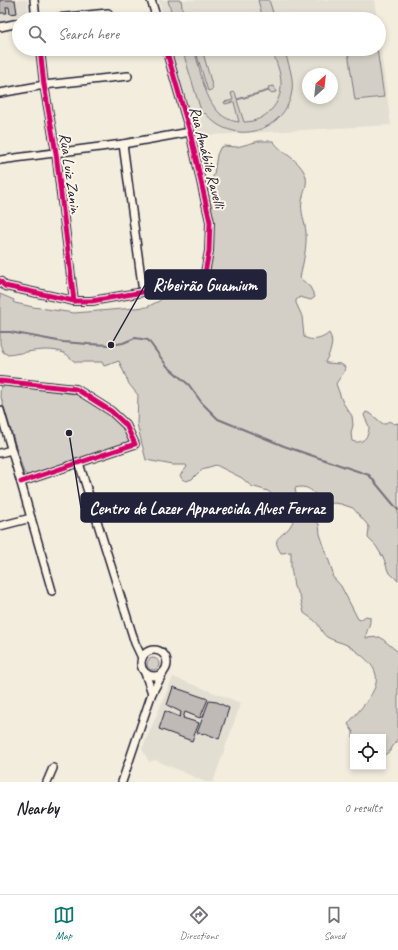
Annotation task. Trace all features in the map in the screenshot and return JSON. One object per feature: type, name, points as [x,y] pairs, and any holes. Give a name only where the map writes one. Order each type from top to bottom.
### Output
[{"type":"street","points":[[34,0],[35,12]]},
{"type":"street","points":[[151,0],[155,12]]},
{"type":"street","points":[[0,27],[12,24]]},
{"type":"street","name":"Rua Luiz Zanin","points":[[41,56],[44,86],[56,152],[74,301]]},
{"type":"street","name":"Rua Amábile Ravelli","points":[[143,292],[194,286],[205,273],[209,251],[210,222],[190,132],[168,56]]},
{"type":"street","points":[[0,93],[128,76]]},
{"type":"street","points":[[0,160],[123,144],[190,132]]},
{"type":"street","points":[[0,281],[6,286],[74,301],[92,301],[143,292],[123,144]]},
{"type":"street","points":[[0,381],[76,390],[111,411],[126,425],[135,444],[20,482]]},
{"type":"street","points":[[0,410],[52,591]]},
{"type":"street","points":[[0,453],[11,450]]},
{"type":"street","points":[[79,463],[134,644],[142,658]]},
{"type":"street","points":[[0,526],[31,518]]},
{"type":"street","points":[[122,782],[152,693],[167,665],[166,657],[160,651],[149,651],[134,644]]},
{"type":"street","points":[[149,651],[142,658],[141,666],[152,693]]},
{"type":"street","points":[[145,673],[156,676],[163,673]]},
{"type":"street","points":[[47,782],[53,768]]},
{"type":"shaded area","points":[[0,0],[27,0],[27,12],[12,12],[12,21],[0,23]]},
{"type":"shaded area","points":[[159,0],[374,0],[376,12],[162,12]]},
{"type":"shaded area","points":[[168,0],[181,0],[183,12],[171,12]]},
{"type":"shaded area","points":[[258,0],[269,0],[273,12],[261,12]]},
{"type":"shaded area","points":[[174,56],[382,56],[391,125],[196,136]]},
{"type":"shaded area","points":[[184,56],[196,56],[207,94],[212,104],[219,113],[228,119],[239,122],[234,102],[225,104],[224,102],[233,100],[231,93],[235,92],[237,99],[269,90],[268,87],[274,86],[276,92],[270,93],[269,91],[237,100],[244,122],[259,119],[275,105],[281,91],[281,79],[274,56],[286,56],[292,80],[292,91],[284,111],[270,125],[251,132],[240,132],[226,129],[213,121],[205,113],[202,114]]},
{"type":"shaded area","points":[[197,56],[204,56],[213,89],[208,91]]},
{"type":"shaded area","points":[[349,56],[378,56],[384,97],[355,100]]},
{"type":"shaded area","points":[[259,141],[273,141],[281,150],[299,164],[305,174],[306,184],[302,213],[306,232],[306,244],[300,278],[310,287],[315,297],[311,300],[300,297],[296,300],[296,303],[302,316],[304,337],[307,339],[317,339],[324,337],[329,333],[332,344],[325,362],[341,364],[345,367],[336,384],[343,403],[352,416],[352,441],[362,441],[368,434],[369,427],[364,415],[366,412],[371,414],[383,424],[389,421],[394,424],[398,423],[398,581],[388,571],[384,559],[376,546],[368,538],[369,527],[353,508],[333,503],[329,505],[325,511],[311,490],[301,487],[295,488],[300,503],[319,524],[320,534],[333,573],[332,576],[341,586],[358,619],[360,620],[366,616],[370,617],[366,638],[380,637],[398,652],[398,738],[390,751],[386,754],[386,734],[353,734],[348,724],[373,692],[376,683],[376,674],[371,665],[362,656],[347,645],[327,637],[316,622],[304,613],[300,596],[294,587],[291,567],[291,552],[281,553],[277,545],[277,540],[293,522],[290,515],[278,500],[268,491],[251,486],[242,478],[216,465],[202,469],[192,479],[186,481],[182,479],[180,475],[187,467],[186,465],[173,465],[146,460],[137,424],[138,395],[129,384],[119,361],[104,366],[102,362],[76,362],[64,353],[51,350],[8,355],[3,352],[0,344],[0,294],[14,300],[13,302],[15,303],[74,313],[147,307],[159,301],[169,293],[187,293],[192,291],[203,267],[205,254],[207,194],[214,174],[217,155],[220,148],[224,146],[237,147]]},
{"type":"shaded area","points":[[1,384],[76,394],[108,413],[123,426],[131,440],[131,444],[29,476],[24,473],[0,394]]},
{"type":"shaded area","points":[[155,658],[158,659],[158,669],[151,670],[148,669],[147,662],[148,659]]},
{"type":"shaded area","points":[[173,677],[241,703],[213,782],[206,782],[155,760],[149,762],[142,749]]},
{"type":"building","points":[[0,0],[15,0],[17,12],[12,12],[12,14],[10,14],[9,7],[6,7],[7,13],[0,13]]},
{"type":"building","points":[[173,687],[208,699],[200,718],[185,712],[183,718],[199,723],[192,741],[159,729],[165,711],[180,717],[181,712],[167,705]]},
{"type":"building","points":[[209,701],[217,702],[229,708],[219,739],[207,734],[197,733]]},
{"type":"waterway","points":[[0,332],[10,332],[63,342],[88,344],[111,345],[123,343],[135,338],[148,340],[167,366],[189,385],[202,403],[218,419],[284,446],[369,475],[398,510]]},
{"type":"cycle path","points":[[41,56],[44,85],[56,153],[74,301]]},
{"type":"cycle path","points":[[0,281],[5,286],[74,301],[92,301],[143,292],[194,286],[205,273],[209,251],[210,222],[190,132],[168,56]]},
{"type":"cycle path","points":[[0,381],[76,389],[111,411],[126,425],[135,444],[21,482]]},
{"type":"place","name":"Ribeirão Guamium","points":[[111,345]]},
{"type":"place","name":"Centro de Lazer Apparecida Alves Ferraz","points":[[69,433]]}]
